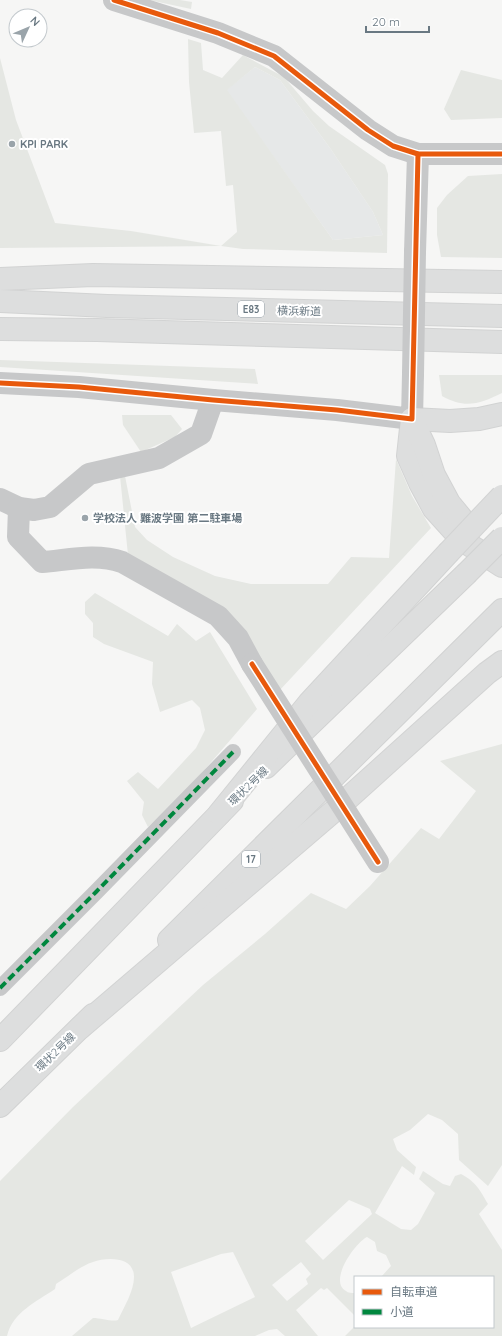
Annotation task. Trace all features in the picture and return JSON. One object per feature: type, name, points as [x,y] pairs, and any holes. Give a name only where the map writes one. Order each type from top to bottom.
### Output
[{"type":"main road","points":[[0,279],[93,275],[502,282]]},
{"type":"main road","name":"横浜新道","points":[[0,301],[107,306],[502,316]]},
{"type":"main road","points":[[0,329],[97,330],[502,342]]},
{"type":"main road","points":[[412,419],[450,422],[479,419],[502,414]]},
{"type":"main road","points":[[412,419],[424,445],[434,475],[449,503],[476,535],[502,552]]},
{"type":"main road","points":[[412,419],[408,456],[434,509],[462,540],[502,566]]},
{"type":"main road","points":[[219,814],[309,703],[502,496]]},
{"type":"main road","name":"環状2号線","points":[[0,1040],[219,814],[502,538]]},
{"type":"main road","name":"環状2号線","points":[[0,1106],[502,610]]},
{"type":"main road","points":[[80,1028],[334,810],[487,673],[502,662]]},
{"type":"street","points":[[114,0],[218,33],[274,56],[368,130],[393,146],[418,154],[502,154]]},
{"type":"street","points":[[0,383],[79,387],[337,410],[412,419],[418,154]]},
{"type":"street","points":[[212,400],[201,434],[159,458],[89,474],[50,507],[34,510],[9,504],[18,537],[42,562],[95,557],[110,558],[122,562],[218,616],[238,638],[252,664],[378,862]]},
{"type":"street","points":[[0,988],[233,752]]},
{"type":"shaded area","points":[[149,0],[180,0],[192,2],[191,9]]},
{"type":"shaded area","points":[[188,39],[201,43],[203,70],[222,78],[243,55],[284,77],[313,111],[329,126],[385,165],[388,174],[387,253],[243,249],[221,246],[237,232],[233,185],[226,186],[221,131],[194,133],[189,82]],"holes":[[[255,67],[280,80],[330,148],[373,212],[383,235],[333,240],[227,90]]]},
{"type":"shaded area","points":[[0,58],[16,120],[55,223],[131,231],[221,246],[0,248]]},
{"type":"shaded area","points":[[255,67],[280,80],[330,148],[373,212],[383,235],[333,240],[226,90]]},
{"type":"shaded area","points":[[461,70],[502,80],[502,118],[451,120],[444,109]]},
{"type":"shaded area","points":[[502,174],[502,258],[441,257],[437,235],[437,208],[447,195],[468,176]]},
{"type":"shaded area","points":[[0,360],[255,369],[258,384],[0,367]]},
{"type":"shaded area","points":[[439,375],[502,375],[502,393],[487,400],[472,404],[458,403],[442,396]]},
{"type":"shaded area","points":[[122,415],[171,415],[182,429],[175,437],[141,452],[123,425]]},
{"type":"shaded area","points":[[396,459],[412,496],[431,528],[279,691],[243,633],[128,555],[120,476],[125,476],[135,527],[147,540],[173,557],[215,576],[251,584],[328,584],[351,557],[389,558]]},
{"type":"shaded area","points":[[95,593],[168,636],[177,624],[196,641],[210,632],[257,709],[181,797],[148,827],[142,815],[144,802],[127,781],[138,772],[158,789],[196,748],[205,730],[200,708],[192,700],[160,712],[152,684],[153,662],[104,644],[93,637],[93,623],[85,614],[85,602]]},
{"type":"shaded area","points":[[502,744],[502,1165],[488,1186],[459,1160],[458,1134],[442,1120],[428,1114],[410,1130],[393,1139],[397,1150],[416,1167],[414,1175],[402,1166],[375,1213],[401,1229],[411,1230],[418,1224],[435,1193],[419,1179],[423,1171],[443,1184],[450,1186],[455,1176],[461,1174],[474,1183],[488,1204],[479,1214],[502,1250],[502,1336],[345,1336],[354,1327],[494,1328],[494,1276],[382,1276],[391,1266],[386,1255],[377,1251],[375,1242],[367,1237],[350,1254],[345,1262],[340,1279],[341,1286],[346,1291],[349,1293],[354,1293],[354,1315],[327,1288],[324,1290],[321,1288],[296,1310],[318,1336],[285,1336],[277,1329],[269,1330],[255,1336],[72,1336],[93,1318],[113,1321],[118,1320],[131,1293],[134,1277],[133,1270],[130,1265],[119,1260],[105,1259],[99,1260],[79,1269],[56,1284],[55,1289],[26,1308],[14,1320],[7,1336],[0,1336],[0,1181],[73,1107],[203,985],[265,934],[311,893],[346,909],[370,886],[421,828],[439,839],[476,791],[440,761]],"holes":[[[349,1200],[370,1209],[372,1214],[323,1260],[305,1241]],[[233,1252],[255,1297],[191,1328],[171,1272],[221,1254]],[[301,1262],[311,1274],[306,1279],[308,1284],[287,1301],[272,1285]]]},
{"type":"marked path","points":[[0,988],[233,752]]},
{"type":"cycle path","points":[[114,0],[218,33],[274,56],[368,130],[393,146],[418,154],[502,154]]},
{"type":"cycle path","points":[[0,383],[79,387],[337,410],[412,419],[418,154]]},
{"type":"cycle path","points":[[252,664],[378,862]]},
{"type":"place","name":"KPI PARK","points":[[12,144]]},
{"type":"place","name":"学校法人 難波学園 第二駐車場","points":[[85,518]]}]
